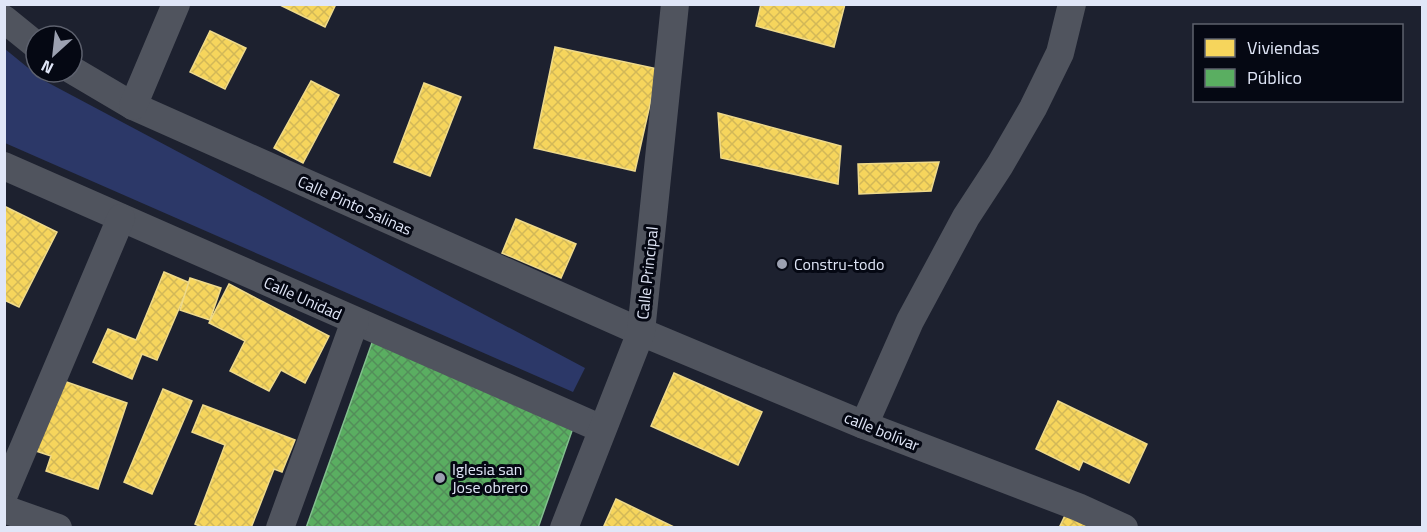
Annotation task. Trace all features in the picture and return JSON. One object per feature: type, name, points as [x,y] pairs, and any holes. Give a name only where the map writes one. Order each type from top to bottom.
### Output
[{"type":"street","points":[[133,106],[176,4]]},
{"type":"street","name":"Calle Principal","points":[[564,528],[641,332],[675,4]]},
{"type":"street","points":[[864,424],[910,321],[966,217],[1033,108],[1060,53],[1072,4]]},
{"type":"street","points":[[4,20],[24,36]]},
{"type":"street","name":"Calle Pinto Salinas","points":[[84,77],[133,106],[641,332]]},
{"type":"street","name":"Calle Unidad","points":[[4,166],[602,429]]},
{"type":"street","points":[[4,494],[121,218]]},
{"type":"street","points":[[280,528],[355,321]]},
{"type":"street","name":"calle bolívar","points":[[641,332],[864,424],[1078,507],[1124,528]]},
{"type":"street","points":[[4,509],[58,528]]},
{"type":"shaded area","points":[[5,49],[24,64],[24,84],[51,84],[585,368],[573,392],[5,143]]},
{"type":"building: Viviendas","points":[[278,4],[336,4],[325,27]]},
{"type":"building: Viviendas","points":[[761,4],[845,4],[834,47],[756,26]]},
{"type":"building: Viviendas","points":[[210,31],[246,48],[225,89],[190,72]]},
{"type":"building: Viviendas","points":[[555,47],[658,69],[635,171],[534,148]]},
{"type":"building: Viviendas","points":[[311,81],[339,95],[303,163],[274,148]]},
{"type":"building: Viviendas","points":[[424,83],[461,97],[430,176],[394,162]]},
{"type":"building: Viviendas","points":[[718,113],[841,146],[838,184],[721,158]]},
{"type":"building: Viviendas","points":[[939,162],[931,191],[859,194],[858,164]]},
{"type":"building: Viviendas","points":[[4,206],[57,232],[19,307],[4,300]]},
{"type":"building: Viviendas","points":[[516,219],[576,244],[561,278],[502,253]]},
{"type":"building: Viviendas","points":[[164,272],[190,283],[157,360],[142,354],[132,379],[93,362],[108,329],[136,340]]},
{"type":"building: Viviendas","points":[[190,278],[221,288],[210,320],[180,310]]},
{"type":"building: Viviendas","points":[[229,284],[329,336],[305,383],[281,370],[269,391],[230,371],[245,341],[209,323]]},
{"type":"building: Viviendas","points":[[674,373],[762,412],[738,465],[651,426]]},
{"type":"building: Viviendas","points":[[58,379],[127,403],[98,489],[46,471],[51,456],[33,450]]},
{"type":"building: Viviendas","points":[[163,389],[192,401],[152,494],[124,482]]},
{"type":"building: Viviendas","points":[[1058,401],[1147,444],[1129,483],[1083,461],[1079,470],[1036,449]]},
{"type":"building: Viviendas","points":[[203,405],[295,440],[282,472],[274,469],[251,528],[204,528],[195,524],[225,445],[192,432]]},
{"type":"building: Viviendas","points":[[616,499],[676,528],[603,528]]},
{"type":"building: Viviendas","points":[[1070,505],[1098,528],[1059,528]]},
{"type":"building: Público","name":"Iglesia san Jose obrero","points":[[373,340],[573,428],[538,528],[306,528]]},
{"type":"place","name":"Constru-todo","points":[[782,264]]},
{"type":"place","name":"Iglesia san Jose obrero","points":[[440,478]]}]
